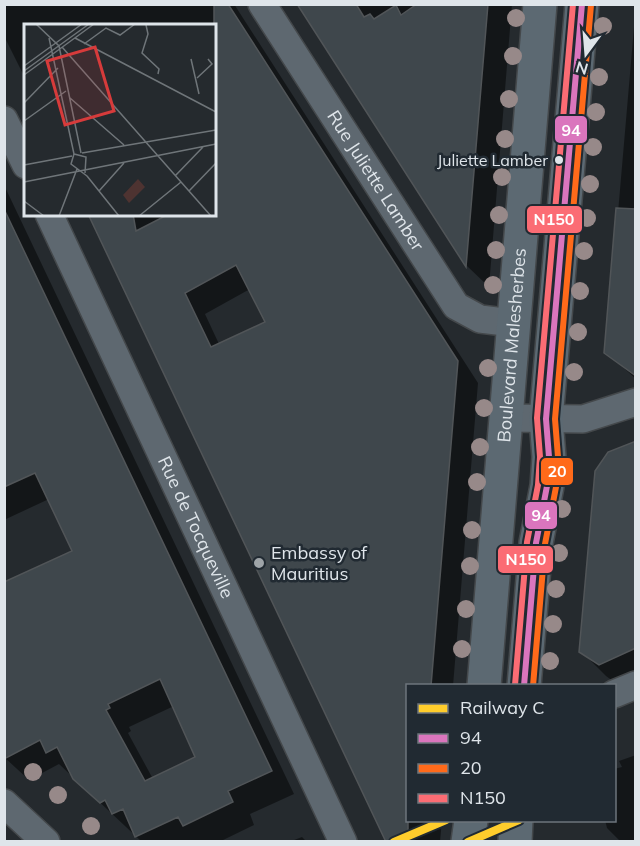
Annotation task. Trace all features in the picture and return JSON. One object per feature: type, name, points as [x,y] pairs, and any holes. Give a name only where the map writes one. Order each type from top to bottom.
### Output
[{"type":"main road","name":"Boulevard Malesherbes","points":[[484,684],[540,4]]},
{"type":"main road","points":[[524,684],[536,543],[547,486],[549,457],[546,419],[582,4]]},
{"type":"main road","points":[[468,842],[471,822]]},
{"type":"main road","points":[[515,842],[516,822]]},
{"type":"street","name":"Rue Juliette Lamber","points":[[262,4],[456,306],[480,319],[513,323]]},
{"type":"street","points":[[4,120],[24,161]]},
{"type":"street","name":"Rue de Tocqueville","points":[[50,216],[343,842]]},
{"type":"street","points":[[506,418],[583,419],[636,402]]},
{"type":"street","points":[[616,694],[636,685]]},
{"type":"street","points":[[4,802],[46,842]]},
{"type":"building","points":[[214,4],[228,4],[458,361],[431,684],[406,684],[408,842],[386,842],[89,216],[133,216],[136,231],[165,216],[216,216],[216,24],[214,24]],"holes":[[[236,265],[265,322],[211,347],[185,293]]]},
{"type":"building","points":[[297,4],[356,4],[364,17],[370,14],[374,19],[396,5],[401,15],[417,4],[488,4],[466,267]]},
{"type":"building","points":[[616,208],[636,209],[636,376],[604,353]]},
{"type":"building","points":[[4,209],[272,771],[228,791],[233,802],[183,826],[178,817],[135,837],[123,809],[112,814],[105,800],[100,803],[73,779],[57,747],[46,753],[40,740],[4,759],[4,582],[72,551],[35,473],[4,487]],"holes":[[[160,679],[195,757],[145,781],[106,710],[110,708],[108,704]]]},
{"type":"building","points":[[636,441],[636,648],[599,665],[579,652],[595,471],[608,452]]},
{"type":"rail line","name":"C","points":[[394,842],[441,822]]},
{"type":"rail line","name":"C","points":[[468,842],[514,822]]},
{"type":"transit line","name":"N150","points":[[515,684],[527,542],[538,485],[540,457],[537,418],[573,4]]},
{"type":"transit line","name":"94","points":[[524,684],[536,543],[547,486],[549,457],[546,419],[582,4]]},
{"type":"transit line","name":"20","points":[[533,684],[545,544],[556,487],[558,457],[555,419],[591,5]]},
{"type":"place","name":"Juliette Lamber","points":[[559,160]]},
{"type":"place","name":"Embassy of Mauritius","points":[[259,563]]}]
